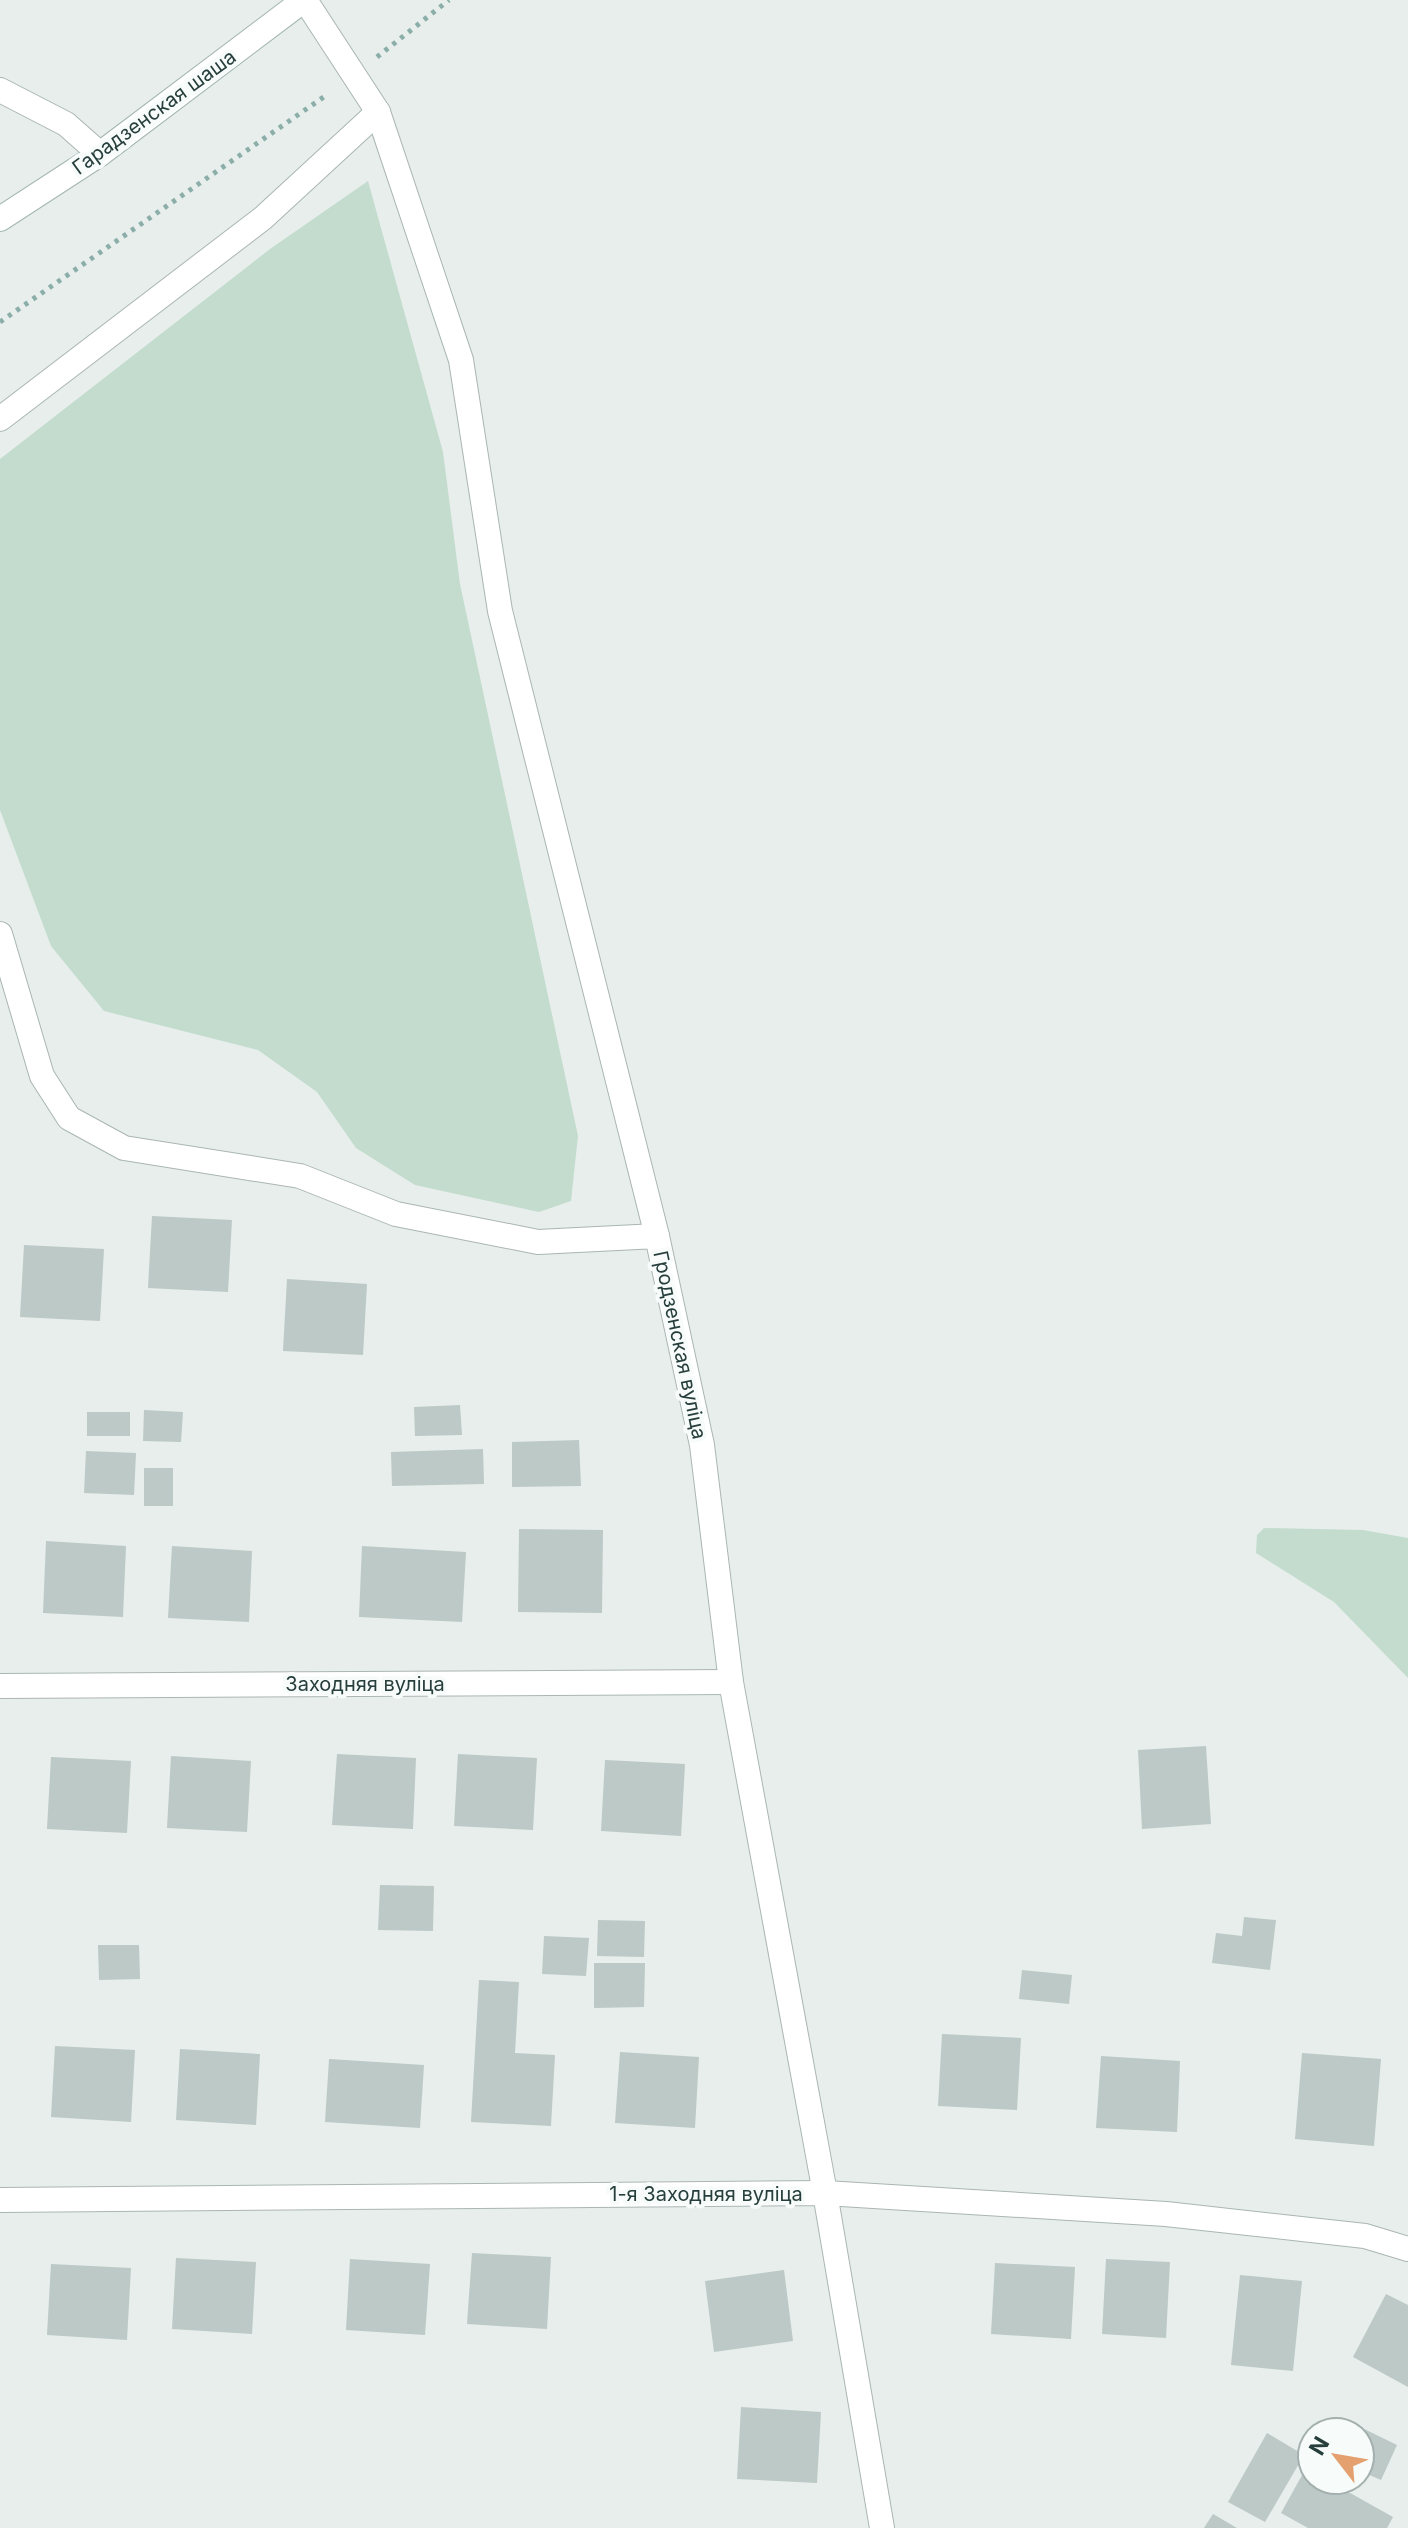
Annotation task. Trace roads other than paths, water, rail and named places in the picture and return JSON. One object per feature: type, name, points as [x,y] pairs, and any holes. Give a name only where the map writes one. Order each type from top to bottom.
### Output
[{"type":"street","points":[[305,0],[378,112],[461,360],[500,611],[657,1236]]},
{"type":"street","name":"Гарадзенская шаша","points":[[0,219],[100,154],[305,0]]},
{"type":"street","points":[[0,90],[66,124],[100,154]]},
{"type":"street","points":[[0,419],[263,218],[378,112]]},
{"type":"street","name":"Гродзенская вуліца","points":[[0,934],[42,1076],[69,1118],[124,1148],[300,1176],[396,1214],[538,1242],[657,1236],[702,1445],[731,1682],[825,2193],[882,2528]]},
{"type":"street","name":"Заходняя вуліца","points":[[0,1686],[731,1682]]},
{"type":"street","name":"1-я Заходняя вуліца","points":[[0,2200],[825,2193],[1166,2214],[1365,2236],[1408,2249]]}]
